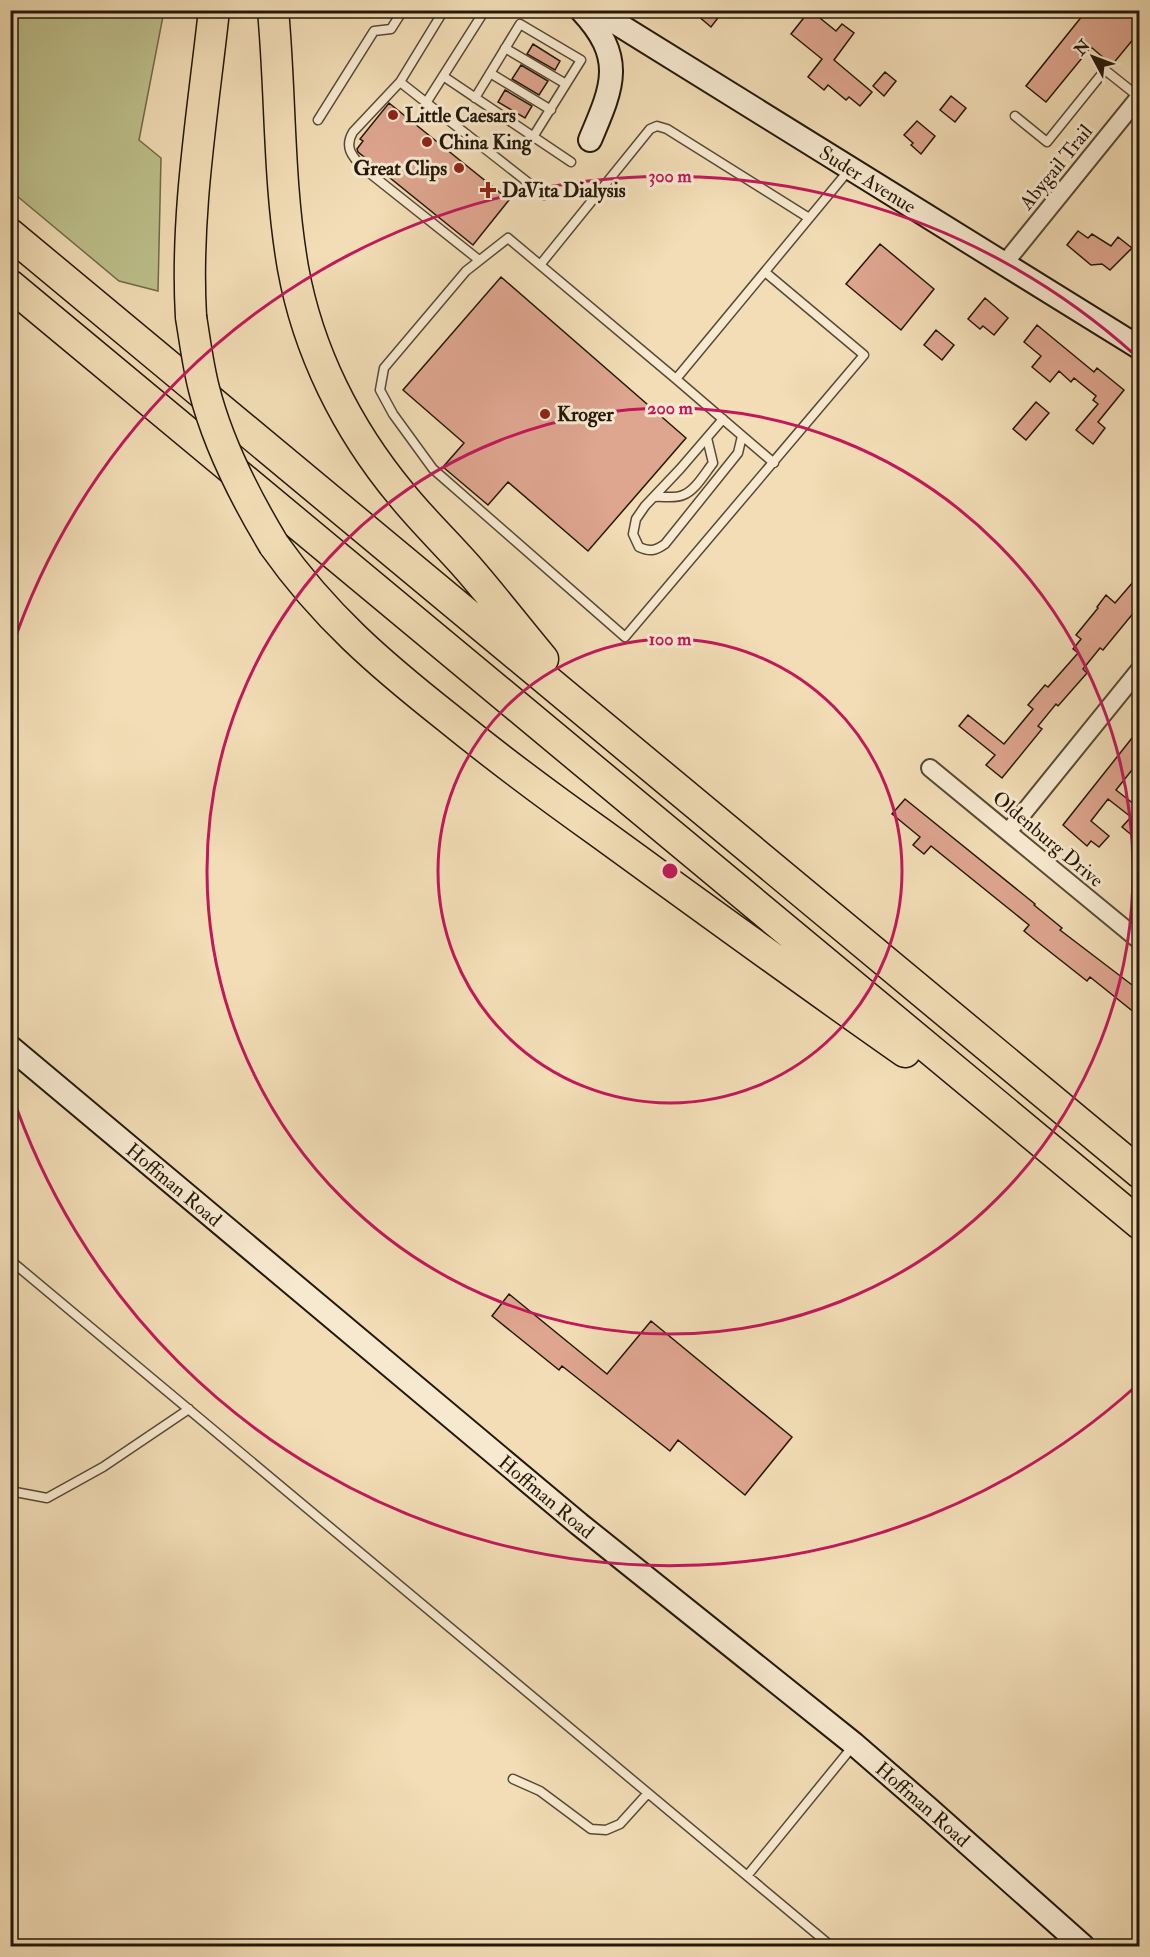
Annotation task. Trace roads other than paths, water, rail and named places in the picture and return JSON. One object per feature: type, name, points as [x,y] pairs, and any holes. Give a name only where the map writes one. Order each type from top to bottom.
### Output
[{"type":"highway","points":[[214,10],[192,220],[189,269],[191,317],[204,389],[211,413],[237,479],[274,545],[307,589],[342,627],[418,694],[480,744],[747,941],[1069,1164]]},
{"type":"highway","points":[[273,10],[283,191],[293,268],[305,318],[332,387],[355,429],[389,480],[468,568],[591,716]]},
{"type":"highway","points":[[10,234],[1140,1173]]},
{"type":"highway","points":[[10,285],[1140,1224]]},
{"type":"street","points":[[581,10],[605,41],[611,63],[610,85],[606,102],[590,140]]},
{"type":"street","name":"Suder Avenue","points":[[595,10],[1140,348]]},
{"type":"street","name":"Abygail Trail","points":[[1004,264],[1139,97]]},
{"type":"street","points":[[1008,832],[1140,669]]},
{"type":"street","name":"Oldenburg Drive","points":[[930,768],[1140,941]]},
{"type":"street","name":"Hoffman Road","points":[[10,1047],[579,1524],[854,1744],[1083,1947]]},
{"type":"lane","points":[[318,120],[374,31],[391,29],[403,10]]},
{"type":"lane","points":[[444,10],[400,82],[352,132],[349,148],[352,156],[362,167],[479,260]]},
{"type":"lane","points":[[426,103],[485,10]]},
{"type":"lane","points":[[475,98],[520,24],[581,60],[533,137]]},
{"type":"lane","points":[[505,48],[566,84]]},
{"type":"lane","points":[[1015,116],[1047,142],[1105,70],[1139,97]]},
{"type":"lane","points":[[490,73],[550,110]]},
{"type":"lane","points":[[443,76],[571,162]]},
{"type":"lane","points":[[400,82],[544,195]]},
{"type":"lane","points":[[540,265],[650,129],[657,126],[667,129],[810,218]]},
{"type":"lane","points":[[676,379],[851,167]]},
{"type":"lane","points":[[765,272],[864,355],[774,463],[625,637],[433,469],[393,414],[380,390],[384,368],[466,271],[508,238],[774,463]]},
{"type":"lane","points":[[723,419],[636,519],[633,534],[639,547],[648,551],[656,550],[665,544],[738,453],[742,436]]},
{"type":"lane","points":[[654,496],[685,495],[691,489],[713,463],[707,438]]},
{"type":"lane","points":[[10,1260],[831,1947]]},
{"type":"lane","points":[[10,1491],[47,1498],[104,1467],[189,1409]]},
{"type":"lane","points":[[747,1876],[854,1744]]},
{"type":"lane","points":[[513,1779],[540,1791],[591,1829],[606,1830],[620,1824],[648,1793]]},
{"type":"place","name":"Little Caesars","points":[[393,115]]},
{"type":"place","name":"China King","points":[[427,142]]},
{"type":"place","name":"Great Clips","points":[[459,168]]},
{"type":"place","name":"DaVita Dialysis","points":[[488,190]]},
{"type":"place","name":"Kroger","points":[[545,414]]}]
